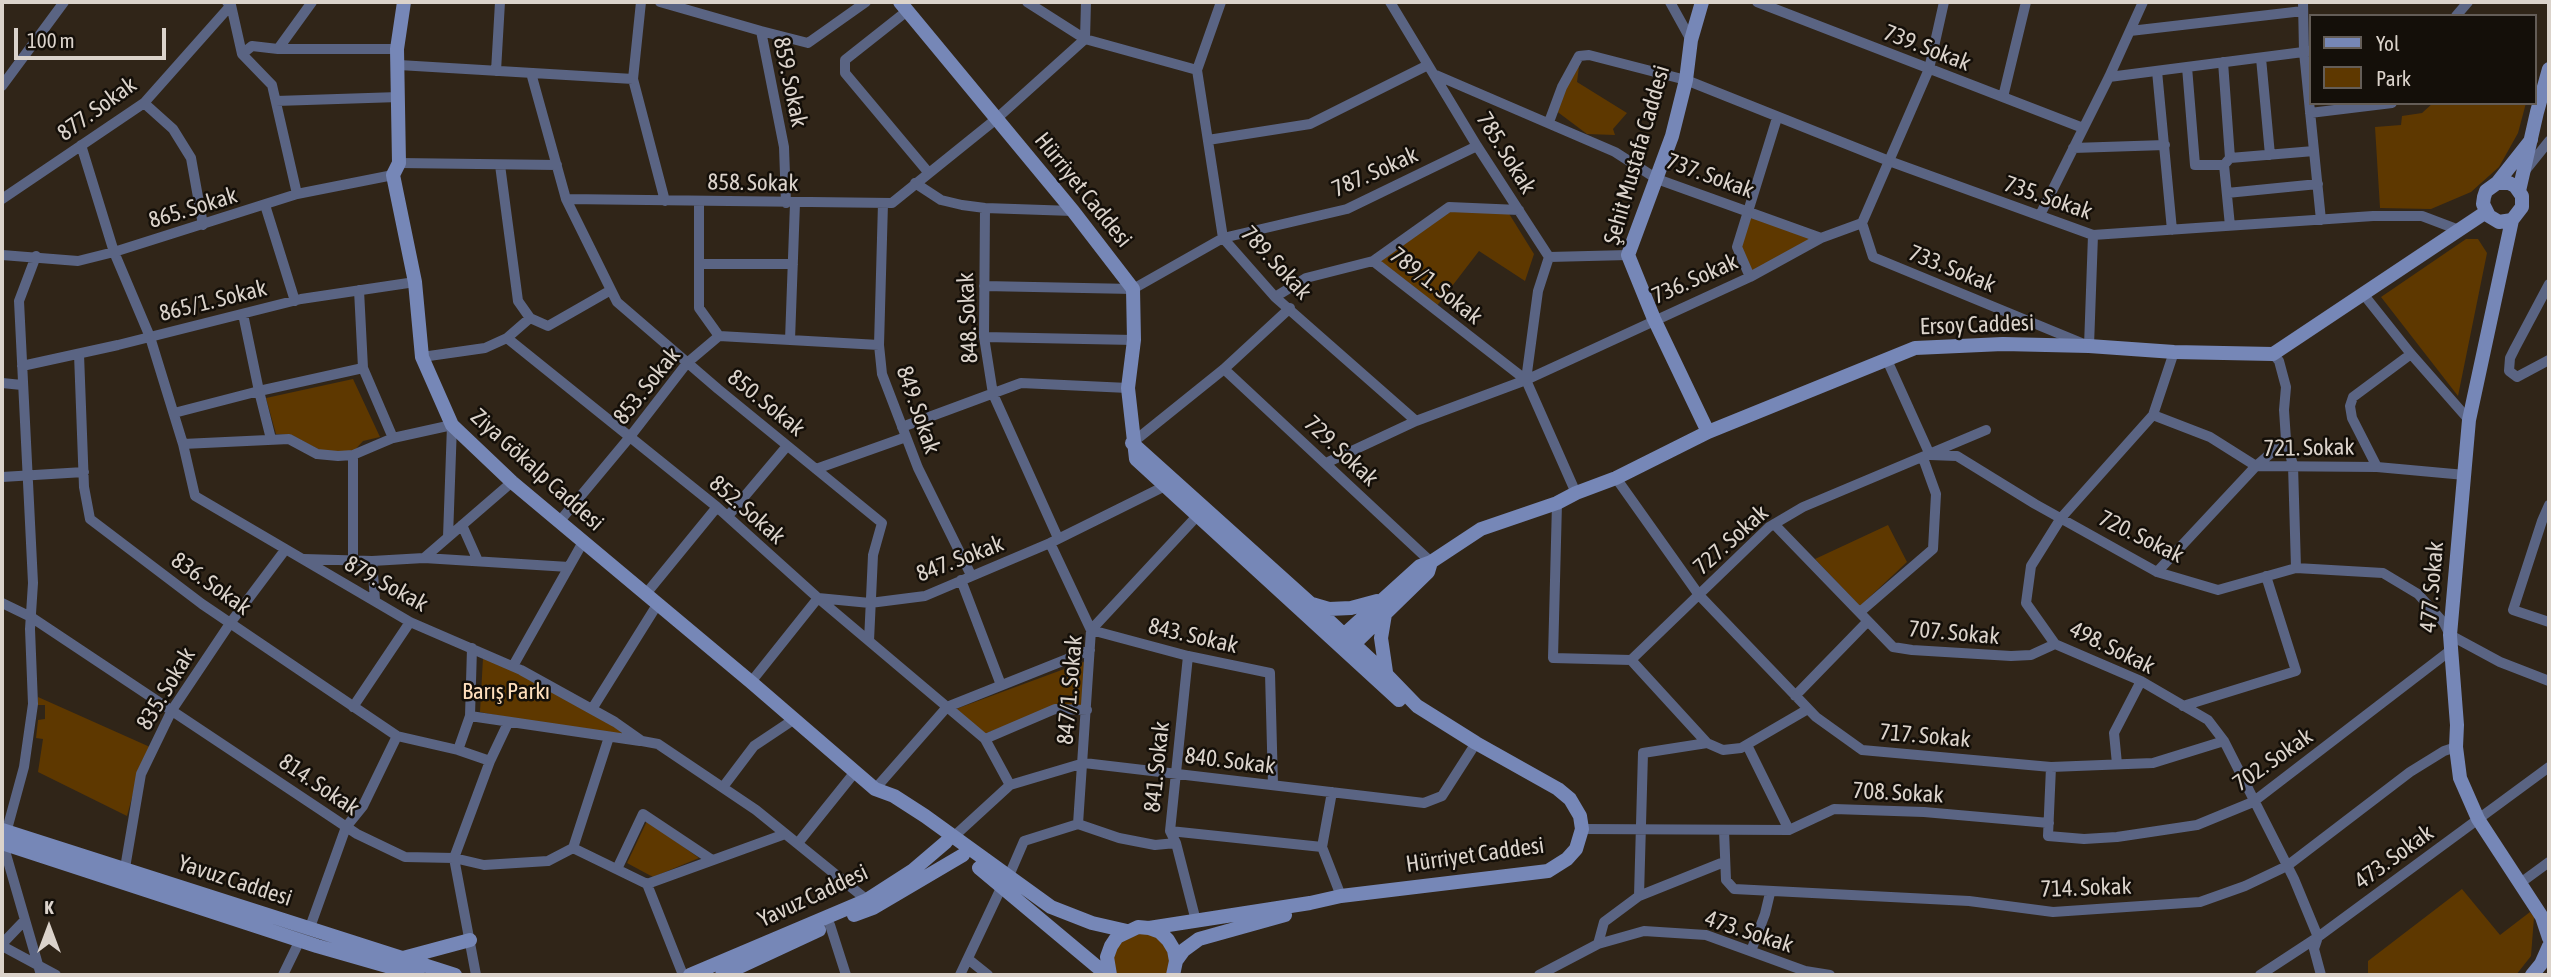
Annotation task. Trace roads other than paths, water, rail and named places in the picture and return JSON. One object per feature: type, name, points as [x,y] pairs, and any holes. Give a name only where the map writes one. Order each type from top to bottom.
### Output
[{"type":"main road","name":"Ziya Gökalp Caddesi","points":[[404,2],[397,49],[399,97],[396,169],[415,282],[422,357],[452,425],[512,482],[751,681],[875,789],[894,796],[1011,886]]},
{"type":"main road","name":"Şehit Mustafa Caddesi","points":[[1702,2],[1691,40],[1686,80],[1672,136],[1628,255],[1654,319],[1708,432]]},
{"type":"main road","name":"Hürriyet Caddesi","points":[[904,6],[995,120],[1073,211],[1133,289]]},
{"type":"main road","points":[[2539,91],[2549,69]]},
{"type":"main road","points":[[2531,139],[2497,183],[2486,191],[2486,212],[2499,222],[2512,220],[2522,207],[2519,191],[2531,139],[2537,105]]},
{"type":"main road","points":[[2497,183],[2509,183],[2519,191]]},
{"type":"main road","points":[[2273,354],[2486,212]]},
{"type":"main road","name":"477. Sokak","points":[[2512,220],[2469,420],[2450,643],[2460,778],[2478,819],[2542,917],[2549,938]]},
{"type":"main road","points":[[1133,289],[1134,340],[1128,388],[1132,443],[1136,459],[1345,643],[1386,674],[1417,706],[1558,789],[1576,807],[1582,829]]},
{"type":"main road","name":"Ersoy Caddesi","points":[[1345,643],[1384,607],[1420,566],[1431,562],[1480,529],[1557,503],[1616,478],[1708,432],[1915,348],[2003,344],[2273,354]]},
{"type":"main road","points":[[1132,443],[1311,604],[1399,701],[1417,706]]},
{"type":"main road","name":"Ersoy Caddesi","points":[[1311,604],[1329,609],[1384,607]]},
{"type":"main road","points":[[1384,607],[1381,638],[1386,674]]},
{"type":"main road","name":"Hürriyet Caddesi","points":[[1310,903],[1341,896],[1548,871],[1567,859],[1576,849],[1582,829]]},
{"type":"main road","name":"Yavuz Caddesi","points":[[4,837],[125,868],[418,975]]},
{"type":"main road","name":"Yavuz Caddesi","points":[[4,837],[304,935],[401,958],[455,975]]},
{"type":"main road","name":"Yavuz Caddesi","points":[[690,975],[867,900],[912,871],[950,840]]},
{"type":"main road","name":"Yavuz Caddesi","points":[[722,975],[748,970],[830,925],[873,908],[967,853]]},
{"type":"main road","points":[[1011,886],[1051,907],[1092,923],[1127,931]]},
{"type":"main road","points":[[1011,886],[1108,975]]},
{"type":"main road","points":[[1108,975],[1107,957],[1111,946],[1117,937],[1127,931],[1310,903]]},
{"type":"main road","points":[[1175,971],[1191,944],[1205,936],[1292,913],[1310,903]]},
{"type":"main road","points":[[1149,928],[1160,932],[1168,940],[1174,950],[1175,971]]},
{"type":"main road","points":[[401,958],[470,940]]},
{"type":"main road","points":[[2532,975],[2542,964],[2549,946]]},
{"type":"street","points":[[2,86],[64,2]]},
{"type":"street","points":[[278,49],[311,2]]},
{"type":"street","points":[[496,71],[500,2]]},
{"type":"street","points":[[641,2],[633,79],[665,201]]},
{"type":"street","name":"859. Sokak","points":[[660,2],[761,31],[784,147],[790,203],[793,264],[790,340]]},
{"type":"street","points":[[761,31],[808,43],[866,2]]},
{"type":"street","points":[[1027,2],[1085,39],[1197,70]]},
{"type":"street","points":[[883,203],[892,203],[995,120],[1085,39],[1086,2]]},
{"type":"street","name":"789. Sokak","points":[[1221,2],[1197,70],[1223,238],[1275,297],[1416,421]]},
{"type":"street","name":"785. Sokak","points":[[1390,2],[1477,146],[1549,257]]},
{"type":"street","points":[[1670,2],[1691,40]]},
{"type":"street","name":"739. Sokak","points":[[1757,2],[2083,128]]},
{"type":"street","points":[[1862,223],[1929,69],[1944,2]]},
{"type":"street","points":[[2003,97],[2026,2]]},
{"type":"street","points":[[2040,215],[2143,2]]},
{"type":"street","points":[[229,4],[242,54],[272,85],[296,194]]},
{"type":"street","name":"877. Sokak","points":[[2,199],[144,103],[229,4]]},
{"type":"street","points":[[904,6],[845,60],[845,73],[928,172]]},
{"type":"street","points":[[2130,31],[2303,7],[2321,220]]},
{"type":"street","points":[[242,54],[252,46],[278,49],[397,49]]},
{"type":"street","points":[[2109,77],[2308,52]]},
{"type":"street","name":"735. Sokak","points":[[1549,121],[1562,87],[1579,56],[1592,55],[1686,80],[1889,161],[2094,235],[2373,216],[2422,216],[2459,230]]},
{"type":"street","points":[[2261,58],[2270,155]]},
{"type":"street","points":[[2223,62],[2230,226]]},
{"type":"street","points":[[399,65],[633,79]]},
{"type":"street","points":[[1208,140],[1310,124],[1428,65]]},
{"type":"street","points":[[2187,67],[2196,165],[2314,152]]},
{"type":"street","points":[[2157,71],[2172,230]]},
{"type":"street","points":[[500,165],[518,301],[530,318],[548,326],[611,290],[566,199],[531,73]]},
{"type":"street","name":"737. Sokak","points":[[1436,75],[1549,121],[1615,152],[1657,179],[1821,238]]},
{"type":"street","points":[[276,101],[399,97]]},
{"type":"street","points":[[144,103],[173,130],[191,158],[203,225]]},
{"type":"street","points":[[2310,113],[2376,105]]},
{"type":"street","points":[[1750,276],[1737,247],[1777,118]]},
{"type":"street","points":[[2524,172],[2549,141]]},
{"type":"street","name":"879. Sokak","points":[[81,145],[114,252],[150,337],[183,443],[195,496],[410,622],[513,666],[592,709],[642,741],[658,744],[723,787],[798,843],[867,900]]},
{"type":"street","points":[[2073,148],[2165,145]]},
{"type":"street","name":"787. Sokak","points":[[1133,289],[1223,238],[1347,209],[1477,146]]},
{"type":"street","name":"865. Sokak","points":[[2,254],[78,261],[203,225],[296,194],[396,169],[557,165]]},
{"type":"street","points":[[915,183],[941,200],[985,208],[1073,211]]},
{"type":"street","points":[[2227,193],[2318,184]]},
{"type":"street","name":"858. Sokak","points":[[566,199],[883,203]]},
{"type":"street","points":[[699,201],[699,308],[719,336],[879,345]]},
{"type":"street","name":"849. Sokak","points":[[883,203],[879,345],[882,374],[918,468],[971,575]]},
{"type":"street","points":[[265,205],[295,301]]},
{"type":"street","points":[[1373,261],[1450,207],[1518,209]]},
{"type":"street","name":"848. Sokak","points":[[985,208],[984,337],[993,394],[1054,541]]},
{"type":"street","name":"736. Sokak","points":[[1326,463],[1416,421],[1526,380],[1750,276],[1821,238],[1862,223]]},
{"type":"street","name":"733. Sokak","points":[[1862,223],[1873,257],[2089,346]]},
{"type":"street","points":[[2089,346],[2094,235]]},
{"type":"street","points":[[1576,493],[1526,380],[1538,290],[1549,257],[1628,255]]},
{"type":"street","points":[[36,256],[19,302],[33,583],[33,704],[24,767],[4,837],[24,921],[40,971]]},
{"type":"street","name":"789/1. Sokak","points":[[1275,297],[1306,278],[1373,261],[1526,380]]},
{"type":"street","points":[[699,264],[793,264]]},
{"type":"street","name":"865/1. Sokak","points":[[22,366],[295,301],[415,282]]},
{"type":"street","points":[[2549,284],[2515,348],[2509,367],[2511,374],[2517,377],[2549,360]]},
{"type":"street","points":[[984,286],[1133,289]]},
{"type":"street","points":[[359,290],[363,368],[393,438]]},
{"type":"street","name":"850. Sokak","points":[[611,290],[617,302],[687,363],[882,523],[873,555],[869,641]]},
{"type":"street","points":[[2364,295],[2469,420]]},
{"type":"street","points":[[1132,443],[1224,369],[1290,308]]},
{"type":"street","points":[[243,314],[258,391],[271,439]]},
{"type":"street","points":[[422,357],[485,348],[507,338],[530,318]]},
{"type":"street","name":"853. Sokak","points":[[559,522],[687,363],[719,336]]},
{"type":"street","points":[[984,337],[1134,340]]},
{"type":"street","name":"852. Sokak","points":[[507,338],[728,516],[818,598],[985,739],[1010,785]]},
{"type":"street","name":"498. Sokak","points":[[2174,352],[2153,415],[2061,518],[2031,566],[2026,603],[2055,644],[2141,681],[2208,720],[2224,741],[2287,866],[2318,937],[2314,949],[2321,975]]},
{"type":"street","name":"836. Sokak","points":[[79,354],[84,487],[90,519],[202,604],[397,736],[458,750],[490,761]]},
{"type":"street","points":[[2273,354],[2287,387],[2284,410],[2286,440],[2292,465],[2296,568]]},
{"type":"street","points":[[2377,467],[2352,418],[2350,406],[2353,397],[2411,354]]},
{"type":"street","points":[[1860,612],[1933,549],[1936,494],[1926,457],[1887,359]]},
{"type":"street","points":[[174,413],[363,368]]},
{"type":"street","name":"729. Sokak","points":[[1224,369],[1431,562]]},
{"type":"street","points":[[2,383],[22,385]]},
{"type":"street","points":[[902,427],[1021,383],[1128,388]]},
{"type":"street","points":[[2153,415],[2210,437],[2256,466],[2286,440]]},
{"type":"street","points":[[183,443],[289,439],[317,454],[353,455],[393,438],[452,425],[448,537]]},
{"type":"street","name":"727. Sokak","points":[[1631,660],[1774,524],[1803,507],[1986,430]]},
{"type":"street","points":[[816,469],[906,438]]},
{"type":"street","points":[[728,516],[787,446]]},
{"type":"street","points":[[353,455],[353,560]]},
{"type":"street","name":"720. Sokak","points":[[1926,457],[1957,456],[2157,572],[2218,590],[2296,568],[2383,573],[2418,594],[2444,623],[2450,643]]},
{"type":"street","name":"721. Sokak","points":[[2157,572],[2256,466],[2377,467],[2465,475]]},
{"type":"street","points":[[2,477],[84,472]]},
{"type":"street","name":"717. Sokak","points":[[1616,478],[1699,595],[1816,717],[1862,750],[2051,767],[2153,763],[2224,741]]},
{"type":"street","points":[[424,558],[512,482]]},
{"type":"street","name":"847. Sokak","points":[[818,598],[870,603],[925,596],[1054,541],[1165,486]]},
{"type":"street","points":[[1557,503],[1553,658],[1631,660],[1707,743],[1723,750],[1747,745],[1808,709]]},
{"type":"street","points":[[2549,505],[2513,610],[2549,622]]},
{"type":"street","points":[[645,595],[717,507]]},
{"type":"street","name":"847/1. Sokak","points":[[1078,824],[1091,630],[1198,515]]},
{"type":"street","name":"707. Sokak","points":[[1774,524],[1893,647],[2011,656],[2031,654],[2055,644]]},
{"type":"street","points":[[462,525],[478,561]]},
{"type":"street","points":[[1054,541],[1091,630]]},
{"type":"street","points":[[513,666],[583,542]]},
{"type":"street","name":"835. Sokak","points":[[125,868],[141,774],[172,710],[231,622],[285,550]]},
{"type":"street","points":[[303,559],[372,561],[424,558],[569,566]]},
{"type":"street","points":[[372,561],[375,600]]},
{"type":"street","points":[[2183,706],[2296,671],[2266,576]]},
{"type":"street","points":[[961,580],[1001,685]]},
{"type":"street","points":[[751,681],[818,598]]},
{"type":"street","name":"814. Sokak","points":[[2,603],[31,617],[346,827],[405,857],[454,858],[484,865],[548,861],[573,848]]},
{"type":"street","points":[[592,709],[657,605]]},
{"type":"street","points":[[1795,696],[1868,621]]},
{"type":"street","points":[[353,707],[410,622]]},
{"type":"street","name":"843. Sokak","points":[[1091,630],[1188,656],[1270,673],[1273,785]]},
{"type":"street","points":[[2450,643],[2549,679]]},
{"type":"street","name":"702. Sokak","points":[[2049,823],[2048,835],[2084,839],[2117,836],[2197,825],[2253,802],[2450,643]]},
{"type":"street","points":[[458,750],[471,716],[472,648]]},
{"type":"street","points":[[875,789],[947,707],[1090,650]]},
{"type":"street","name":"841. Sokak","points":[[1188,656],[1170,831],[1176,843],[1196,921]]},
{"type":"street","points":[[2117,764],[2114,733],[2141,681]]},
{"type":"street","points":[[985,739],[1055,709],[1087,710]]},
{"type":"street","points":[[471,716],[642,741]]},
{"type":"street","points":[[723,787],[754,746],[793,720]]},
{"type":"street","points":[[477,975],[454,858],[490,761],[508,723]]},
{"type":"street","points":[[284,975],[304,935],[346,827],[363,806],[397,736]]},
{"type":"street","points":[[609,737],[573,848],[647,884],[683,975]]},
{"type":"street","name":"840. Sokak","points":[[950,840],[1010,785],[1083,763],[1424,803],[1442,796],[1476,743]]},
{"type":"street","points":[[1639,896],[1643,753],[1707,743]]},
{"type":"street","points":[[1747,745],[1789,830]]},
{"type":"street","name":"714. Sokak","points":[[1724,830],[1726,880],[1734,889],[1834,892],[1969,901],[2053,912],[2200,902],[2245,886],[2287,866],[2410,772],[2444,751],[2456,747]]},
{"type":"street","points":[[2049,823],[2051,767]]},
{"type":"street","name":"473. Sokak","points":[[2260,975],[2318,937],[2549,767]]},
{"type":"street","points":[[798,843],[855,772]]},
{"type":"street","points":[[1332,792],[1322,847],[1341,896]]},
{"type":"street","name":"708. Sokak","points":[[1582,829],[1789,830],[1834,809],[1924,812],[2049,823]]},
{"type":"street","points":[[617,869],[643,814],[712,860]]},
{"type":"street","points":[[967,853],[968,824]]},
{"type":"street","points":[[960,975],[1011,886],[1024,841],[1078,824],[1119,838],[1155,845],[1176,843]]},
{"type":"street","points":[[1170,831],[1322,847]]},
{"type":"street","points":[[647,884],[785,834]]},
{"type":"street","points":[[1598,944],[1604,922],[1639,896],[1724,862]]},
{"type":"street","points":[[2519,884],[2549,862]]},
{"type":"street","points":[[1751,951],[1770,892]]},
{"type":"street","points":[[24,921],[2,945],[40,971],[57,975]]},
{"type":"street","points":[[830,925],[846,975]]},
{"type":"street","name":"473. Sokak","points":[[1539,975],[1598,944],[1644,931],[1671,931],[1706,935],[1805,971],[1830,975]]},
{"type":"street","points":[[968,959],[988,975]]},
{"type":"park label","name":"Barış Parkı","points":[[506,692]]}]
